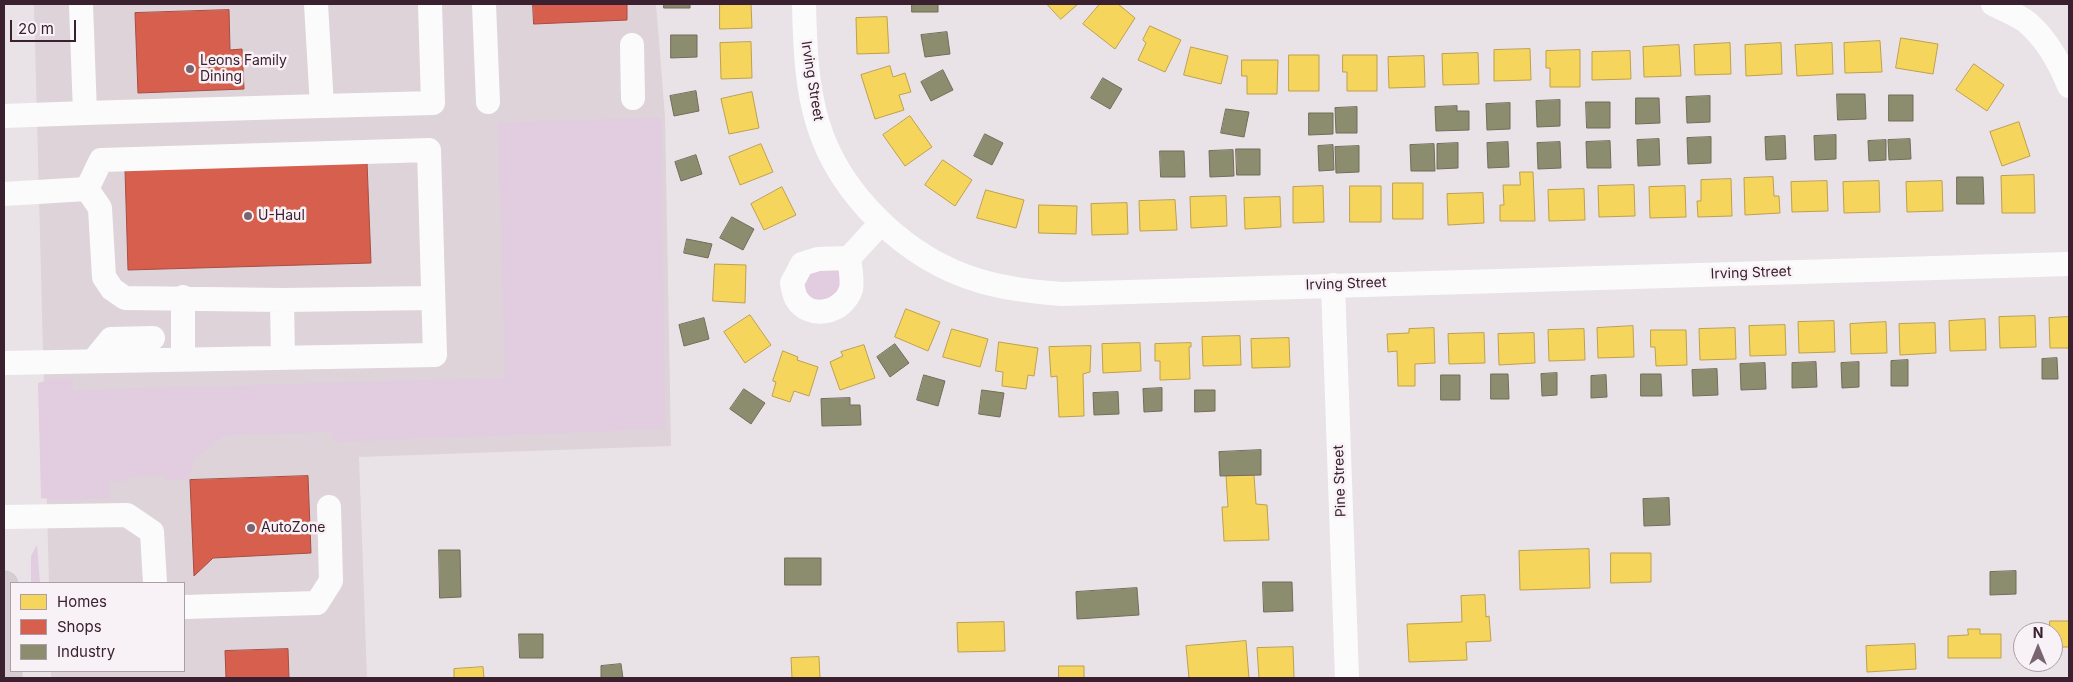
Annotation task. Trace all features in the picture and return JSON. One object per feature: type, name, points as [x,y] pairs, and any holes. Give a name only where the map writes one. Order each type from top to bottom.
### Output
[{"type":"main road","points":[[4,586],[8,678]]},
{"type":"street","points":[[82,4],[85,113]]},
{"type":"street","points":[[316,4],[322,106]]},
{"type":"street","points":[[4,116],[433,103],[430,4]]},
{"type":"street","points":[[484,4],[488,102]]},
{"type":"street","name":"Irving Street","points":[[804,4],[805,48],[818,124],[834,159],[856,196],[881,223],[911,248],[948,269],[979,281],[1020,291],[1062,294],[2069,264]]},
{"type":"street","points":[[1993,4],[2027,23],[2049,48],[2062,68],[2069,86]]},
{"type":"street","points":[[632,45],[633,98]]},
{"type":"street","points":[[87,189],[101,160],[429,150],[434,355],[283,358],[172,343],[111,339],[93,361]]},
{"type":"street","points":[[4,194],[87,189]]},
{"type":"street","points":[[87,189],[100,208],[104,277],[112,289],[125,298],[183,297],[282,300],[433,298]]},
{"type":"street","points":[[849,258],[881,223]]},
{"type":"street","name":"Pine Street","points":[[1333,285],[1347,678]]},
{"type":"street","points":[[172,343],[183,297]]},
{"type":"street","points":[[282,300],[283,358]]},
{"type":"street","points":[[4,363],[93,361],[172,343]]},
{"type":"street","points":[[185,607],[317,603],[331,580],[329,507]]},
{"type":"street","points":[[4,517],[127,515],[152,532],[155,582]]},
{"type":"shaded area","points":[[34,4],[656,4],[665,117],[671,446],[359,457],[367,678],[51,678],[51,672],[185,672],[185,582],[49,582]]},
{"type":"shaded area","points":[[661,118],[665,429],[335,442],[331,432],[226,435],[194,458],[189,479],[167,480],[164,476],[132,477],[124,481],[110,482],[110,498],[62,500],[41,498],[38,383],[49,380],[73,379],[73,390],[505,378],[498,122]]},
{"type":"shaded area","points":[[840,266],[841,291],[833,302],[808,301],[802,282],[805,273]]},
{"type":"shaded area","points":[[37,545],[40,582],[31,582],[31,556]]},
{"type":"building: Homes","points":[[720,4],[751,4],[752,28],[720,29]]},
{"type":"building: Homes","points":[[1047,4],[1078,4],[1061,19]]},
{"type":"building: Homes","points":[[1100,4],[1118,4],[1135,18],[1115,49],[1083,24]]},
{"type":"building: Homes","points":[[887,17],[889,53],[857,54],[856,18]]},
{"type":"building: Homes","points":[[1150,26],[1181,40],[1165,72],[1138,60],[1146,43],[1143,40]]},
{"type":"building: Homes","points":[[1901,38],[1938,44],[1933,74],[1896,68]]},
{"type":"building: Homes","points":[[1880,41],[1882,72],[1845,73],[1844,43]]},
{"type":"building: Homes","points":[[751,42],[752,78],[721,79],[720,43]]},
{"type":"building: Homes","points":[[1730,43],[1731,74],[1695,75],[1694,45]]},
{"type":"building: Homes","points":[[1781,43],[1782,74],[1746,76],[1745,45]]},
{"type":"building: Homes","points":[[1832,43],[1833,74],[1797,76],[1795,45]]},
{"type":"building: Homes","points":[[1679,45],[1681,76],[1644,77],[1643,47]]},
{"type":"building: Homes","points":[[1191,47],[1228,56],[1221,84],[1184,75]]},
{"type":"building: Homes","points":[[1530,49],[1531,80],[1494,81],[1494,50]]},
{"type":"building: Homes","points":[[1580,50],[1580,87],[1550,87],[1550,68],[1546,68],[1546,51]]},
{"type":"building: Homes","points":[[1630,51],[1631,79],[1592,80],[1592,52]]},
{"type":"building: Homes","points":[[1478,53],[1479,84],[1443,85],[1442,54]]},
{"type":"building: Homes","points":[[1289,55],[1319,55],[1319,91],[1289,91]]},
{"type":"building: Homes","points":[[1343,55],[1377,55],[1377,91],[1347,91],[1347,72],[1343,72]]},
{"type":"building: Homes","points":[[1424,56],[1425,87],[1389,88],[1388,57]]},
{"type":"building: Homes","points":[[1242,60],[1278,60],[1277,94],[1247,94],[1247,76],[1242,76]]},
{"type":"building: Homes","points":[[1974,64],[2004,85],[1987,111],[1956,90]]},
{"type":"building: Homes","points":[[890,66],[893,77],[905,73],[911,92],[899,95],[904,110],[875,119],[861,75]]},
{"type":"building: Homes","points":[[752,92],[759,128],[729,134],[721,99]]},
{"type":"building: Homes","points":[[910,116],[932,147],[905,166],[883,135]]},
{"type":"building: Homes","points":[[2019,122],[2030,156],[2002,166],[1990,132]]},
{"type":"building: Homes","points":[[761,144],[773,172],[740,185],[729,157]]},
{"type":"building: Homes","points":[[943,160],[972,180],[955,206],[925,185]]},
{"type":"building: Homes","points":[[1520,172],[1533,172],[1535,221],[1500,221],[1500,205],[1504,205],[1503,185],[1520,185]]},
{"type":"building: Homes","points":[[2034,175],[2035,213],[2002,213],[2001,176]]},
{"type":"building: Homes","points":[[1773,177],[1774,196],[1779,196],[1780,213],[1745,215],[1744,178]]},
{"type":"building: Homes","points":[[1731,179],[1732,216],[1698,217],[1697,201],[1701,201],[1701,180]]},
{"type":"building: Homes","points":[[1827,181],[1828,211],[1792,212],[1791,182]]},
{"type":"building: Homes","points":[[1879,181],[1880,212],[1844,213],[1843,182]]},
{"type":"building: Homes","points":[[1942,181],[1943,211],[1907,212],[1906,182]]},
{"type":"building: Homes","points":[[1393,183],[1423,183],[1423,219],[1393,219]]},
{"type":"building: Homes","points":[[1634,185],[1635,216],[1599,217],[1598,186]]},
{"type":"building: Homes","points":[[1323,186],[1324,222],[1293,223],[1293,187]]},
{"type":"building: Homes","points":[[1350,186],[1381,186],[1381,222],[1350,222]]},
{"type":"building: Homes","points":[[1685,186],[1686,217],[1650,218],[1649,187]]},
{"type":"building: Homes","points":[[782,187],[796,215],[764,230],[751,204]]},
{"type":"building: Homes","points":[[1584,189],[1585,220],[1549,221],[1548,190]]},
{"type":"building: Homes","points":[[986,190],[1024,200],[1016,228],[977,218]]},
{"type":"building: Homes","points":[[1483,193],[1484,223],[1448,225],[1447,194]]},
{"type":"building: Homes","points":[[1226,196],[1227,226],[1191,228],[1190,197]]},
{"type":"building: Homes","points":[[1280,197],[1281,227],[1245,229],[1244,198]]},
{"type":"building: Homes","points":[[1175,200],[1177,230],[1140,231],[1139,201]]},
{"type":"building: Homes","points":[[1127,203],[1128,234],[1092,235],[1091,204]]},
{"type":"building: Homes","points":[[1039,205],[1077,206],[1076,234],[1039,233]]},
{"type":"building: Homes","points":[[715,264],[746,265],[745,303],[713,301]]},
{"type":"building: Homes","points":[[906,309],[940,322],[928,351],[895,337]]},
{"type":"building: Homes","points":[[750,315],[771,345],[745,363],[724,332]]},
{"type":"building: Homes","points":[[2035,316],[2036,347],[2000,348],[1999,317]]},
{"type":"building: Homes","points":[[2069,317],[2069,348],[2050,348],[2049,318]]},
{"type":"building: Homes","points":[[1985,319],[1986,350],[1950,351],[1949,321]]},
{"type":"building: Homes","points":[[1834,321],[1835,352],[1799,353],[1798,322]]},
{"type":"building: Homes","points":[[1886,322],[1887,353],[1851,354],[1850,324]]},
{"type":"building: Homes","points":[[1935,323],[1936,353],[1900,355],[1899,324]]},
{"type":"building: Homes","points":[[1785,325],[1786,355],[1750,356],[1749,326]]},
{"type":"building: Homes","points":[[1633,326],[1634,357],[1598,358],[1597,328]]},
{"type":"building: Homes","points":[[1434,328],[1435,363],[1415,364],[1415,386],[1398,386],[1397,351],[1388,352],[1387,334],[1409,333],[1409,329]]},
{"type":"building: Homes","points":[[1735,328],[1736,359],[1700,360],[1699,329]]},
{"type":"building: Homes","points":[[952,329],[988,339],[980,367],[943,357]]},
{"type":"building: Homes","points":[[1584,329],[1585,360],[1549,361],[1548,330]]},
{"type":"building: Homes","points":[[1651,330],[1686,330],[1687,365],[1656,366],[1655,347],[1651,347]]},
{"type":"building: Homes","points":[[1484,333],[1485,363],[1449,364],[1448,334]]},
{"type":"building: Homes","points":[[1534,333],[1535,363],[1499,365],[1498,334]]},
{"type":"building: Homes","points":[[1240,336],[1241,365],[1203,366],[1202,337]]},
{"type":"building: Homes","points":[[1289,338],[1290,367],[1252,368],[1251,339]]},
{"type":"building: Homes","points":[[999,342],[1038,348],[1034,376],[1028,375],[1026,389],[1002,386],[1003,372],[996,371]]},
{"type":"building: Homes","points":[[1140,343],[1141,371],[1103,373],[1102,344]]},
{"type":"building: Homes","points":[[1191,343],[1191,347],[1189,347],[1190,379],[1160,380],[1160,361],[1155,361],[1155,344]]},
{"type":"building: Homes","points":[[864,345],[875,378],[840,390],[830,362],[843,356],[841,352]]},
{"type":"building: Homes","points":[[1091,346],[1090,372],[1083,374],[1084,416],[1059,417],[1057,376],[1051,377],[1049,347]]},
{"type":"building: Homes","points":[[783,351],[798,357],[797,360],[818,367],[809,396],[794,391],[790,402],[772,396],[776,382],[773,381]]},
{"type":"building: Homes","points":[[1254,475],[1256,504],[1267,505],[1269,540],[1224,541],[1222,507],[1228,507],[1226,476]]},
{"type":"building: Homes","points":[[1589,549],[1590,588],[1520,590],[1519,551]]},
{"type":"building: Homes","points":[[1611,553],[1651,553],[1651,582],[1611,583]]},
{"type":"building: Homes","points":[[1485,595],[1486,617],[1489,616],[1491,641],[1466,642],[1467,660],[1409,662],[1407,624],[1462,622],[1461,596]]},
{"type":"building: Homes","points":[[2069,621],[2069,647],[2063,647],[2063,622],[2050,622]]},
{"type":"building: Homes","points":[[1004,622],[1005,651],[958,652],[957,623]]},
{"type":"building: Homes","points":[[1968,629],[1980,629],[1980,634],[2001,634],[2001,658],[1948,658],[1948,636],[1968,635]]},
{"type":"building: Homes","points":[[1246,641],[1249,678],[1189,678],[1186,646]]},
{"type":"building: Homes","points":[[1915,644],[1916,669],[1867,672],[1866,646]]},
{"type":"building: Homes","points":[[1293,647],[1294,678],[1259,678],[1257,648]]},
{"type":"building: Homes","points":[[819,657],[820,678],[792,678],[791,658]]},
{"type":"building: Homes","points":[[1059,666],[1084,666],[1084,678],[1059,678]]},
{"type":"building: Homes","points":[[483,667],[484,678],[454,678],[454,669]]},
{"type":"building: Shops","points":[[533,4],[627,4],[627,20],[534,24]]},
{"type":"building: Shops","name":"Leons Family Dining","points":[[229,10],[230,50],[242,49],[244,89],[138,93],[135,13]]},
{"type":"building: Shops","name":"U-Haul","points":[[367,162],[371,263],[128,270],[125,169]]},
{"type":"building: Shops","name":"AutoZone","points":[[308,476],[311,553],[213,558],[194,576],[190,480]]},
{"type":"building: Shops","points":[[288,649],[289,678],[226,678],[225,651]]},
{"type":"building: Industry","points":[[664,4],[690,4],[690,8],[664,8]]},
{"type":"building: Industry","points":[[912,4],[938,4],[938,12],[912,12]]},
{"type":"building: Industry","points":[[947,32],[950,54],[925,57],[921,35]]},
{"type":"building: Industry","points":[[671,35],[697,35],[697,57],[671,58]]},
{"type":"building: Industry","points":[[943,70],[953,90],[931,101],[921,82]]},
{"type":"building: Industry","points":[[1103,78],[1122,89],[1110,109],[1091,98]]},
{"type":"building: Industry","points":[[696,91],[699,111],[674,116],[670,96]]},
{"type":"building: Industry","points":[[1837,94],[1865,94],[1866,119],[1838,120]]},
{"type":"building: Industry","points":[[1889,95],[1913,95],[1913,121],[1889,121]]},
{"type":"building: Industry","points":[[1710,96],[1710,122],[1687,123],[1686,97]]},
{"type":"building: Industry","points":[[1636,98],[1659,98],[1660,123],[1636,124]]},
{"type":"building: Industry","points":[[1560,100],[1560,126],[1537,127],[1536,101]]},
{"type":"building: Industry","points":[[1586,102],[1610,102],[1610,128],[1587,128]]},
{"type":"building: Industry","points":[[1510,103],[1510,129],[1487,130],[1486,104]]},
{"type":"building: Industry","points":[[1457,106],[1457,111],[1469,111],[1469,130],[1436,131],[1435,107]]},
{"type":"building: Industry","points":[[1357,107],[1357,133],[1336,133],[1335,108]]},
{"type":"building: Industry","points":[[1226,109],[1249,112],[1244,137],[1221,133]]},
{"type":"building: Industry","points":[[1309,113],[1333,113],[1333,134],[1309,135]]},
{"type":"building: Industry","points":[[985,134],[1003,143],[992,165],[974,156]]},
{"type":"building: Industry","points":[[1836,135],[1836,159],[1815,160],[1814,136]]},
{"type":"building: Industry","points":[[1785,136],[1786,159],[1766,160],[1765,137]]},
{"type":"building: Industry","points":[[1711,137],[1711,163],[1688,164],[1687,138]]},
{"type":"building: Industry","points":[[1659,139],[1660,165],[1638,166],[1637,140]]},
{"type":"building: Industry","points":[[1910,139],[1911,159],[1889,160],[1888,140]]},
{"type":"building: Industry","points":[[1886,140],[1886,160],[1869,161],[1868,141]]},
{"type":"building: Industry","points":[[1610,141],[1611,168],[1587,168],[1586,142]]},
{"type":"building: Industry","points":[[1508,142],[1509,167],[1488,168],[1487,143]]},
{"type":"building: Industry","points":[[1560,142],[1561,168],[1538,169],[1537,143]]},
{"type":"building: Industry","points":[[1458,143],[1458,168],[1437,169],[1437,144]]},
{"type":"building: Industry","points":[[1434,144],[1435,171],[1411,171],[1410,145]]},
{"type":"building: Industry","points":[[1333,145],[1334,170],[1319,171],[1318,146]]},
{"type":"building: Industry","points":[[1359,146],[1359,172],[1336,173],[1335,147]]},
{"type":"building: Industry","points":[[1236,149],[1260,149],[1260,175],[1237,175]]},
{"type":"building: Industry","points":[[1233,150],[1234,176],[1210,177],[1209,151]]},
{"type":"building: Industry","points":[[1160,151],[1184,151],[1185,177],[1161,177]]},
{"type":"building: Industry","points":[[696,155],[702,174],[681,181],[675,162]]},
{"type":"building: Industry","points":[[1957,177],[1983,177],[1984,204],[1957,204]]},
{"type":"building: Industry","points":[[732,217],[754,229],[743,250],[720,238]]},
{"type":"building: Industry","points":[[687,239],[712,244],[708,258],[684,253]]},
{"type":"building: Industry","points":[[704,318],[709,339],[684,346],[679,325]]},
{"type":"building: Industry","points":[[895,344],[909,363],[890,377],[877,357]]},
{"type":"building: Industry","points":[[2057,358],[2058,379],[2042,379],[2042,359]]},
{"type":"building: Industry","points":[[1908,360],[1908,386],[1891,386],[1891,361]]},
{"type":"building: Industry","points":[[1816,362],[1817,387],[1792,388],[1792,363]]},
{"type":"building: Industry","points":[[1859,362],[1859,387],[1842,388],[1841,363]]},
{"type":"building: Industry","points":[[1765,363],[1766,389],[1741,390],[1740,364]]},
{"type":"building: Industry","points":[[1717,369],[1718,395],[1693,396],[1692,370]]},
{"type":"building: Industry","points":[[1557,373],[1557,395],[1542,396],[1541,374]]},
{"type":"building: Industry","points":[[1491,374],[1508,374],[1509,399],[1491,399]]},
{"type":"building: Industry","points":[[1641,374],[1661,374],[1662,396],[1641,396]]},
{"type":"building: Industry","points":[[924,375],[945,381],[938,406],[917,400]]},
{"type":"building: Industry","points":[[1441,375],[1460,375],[1460,400],[1441,400]]},
{"type":"building: Industry","points":[[1606,375],[1607,397],[1591,398],[1591,376]]},
{"type":"building: Industry","points":[[1162,388],[1162,411],[1144,412],[1143,389]]},
{"type":"building: Industry","points":[[744,389],[765,403],[751,424],[730,409]]},
{"type":"building: Industry","points":[[982,390],[1004,393],[1000,417],[979,414]]},
{"type":"building: Industry","points":[[1195,390],[1215,390],[1215,411],[1195,412]]},
{"type":"building: Industry","points":[[1118,392],[1119,414],[1094,415],[1093,393]]},
{"type":"building: Industry","points":[[850,398],[850,405],[860,405],[861,425],[822,426],[821,399]]},
{"type":"building: Industry","points":[[1261,450],[1261,475],[1220,476],[1219,452]]},
{"type":"building: Industry","points":[[1669,498],[1670,525],[1644,526],[1643,499]]},
{"type":"building: Industry","points":[[439,550],[460,550],[461,597],[440,598]]},
{"type":"building: Industry","points":[[785,558],[821,558],[821,585],[785,585]]},
{"type":"building: Industry","points":[[2016,571],[2016,594],[1990,595],[1990,572]]},
{"type":"building: Industry","points":[[1263,582],[1292,582],[1293,611],[1264,612]]},
{"type":"building: Industry","points":[[1137,588],[1139,615],[1077,619],[1076,592]]},
{"type":"building: Industry","points":[[519,634],[543,634],[543,658],[520,658]]},
{"type":"building: Industry","points":[[621,664],[623,678],[601,678],[601,666]]},
{"type":"place","name":"Leons Family Dining","points":[[190,69]]},
{"type":"place","name":"U-Haul","points":[[248,216]]},
{"type":"place","name":"AutoZone","points":[[251,528]]}]
